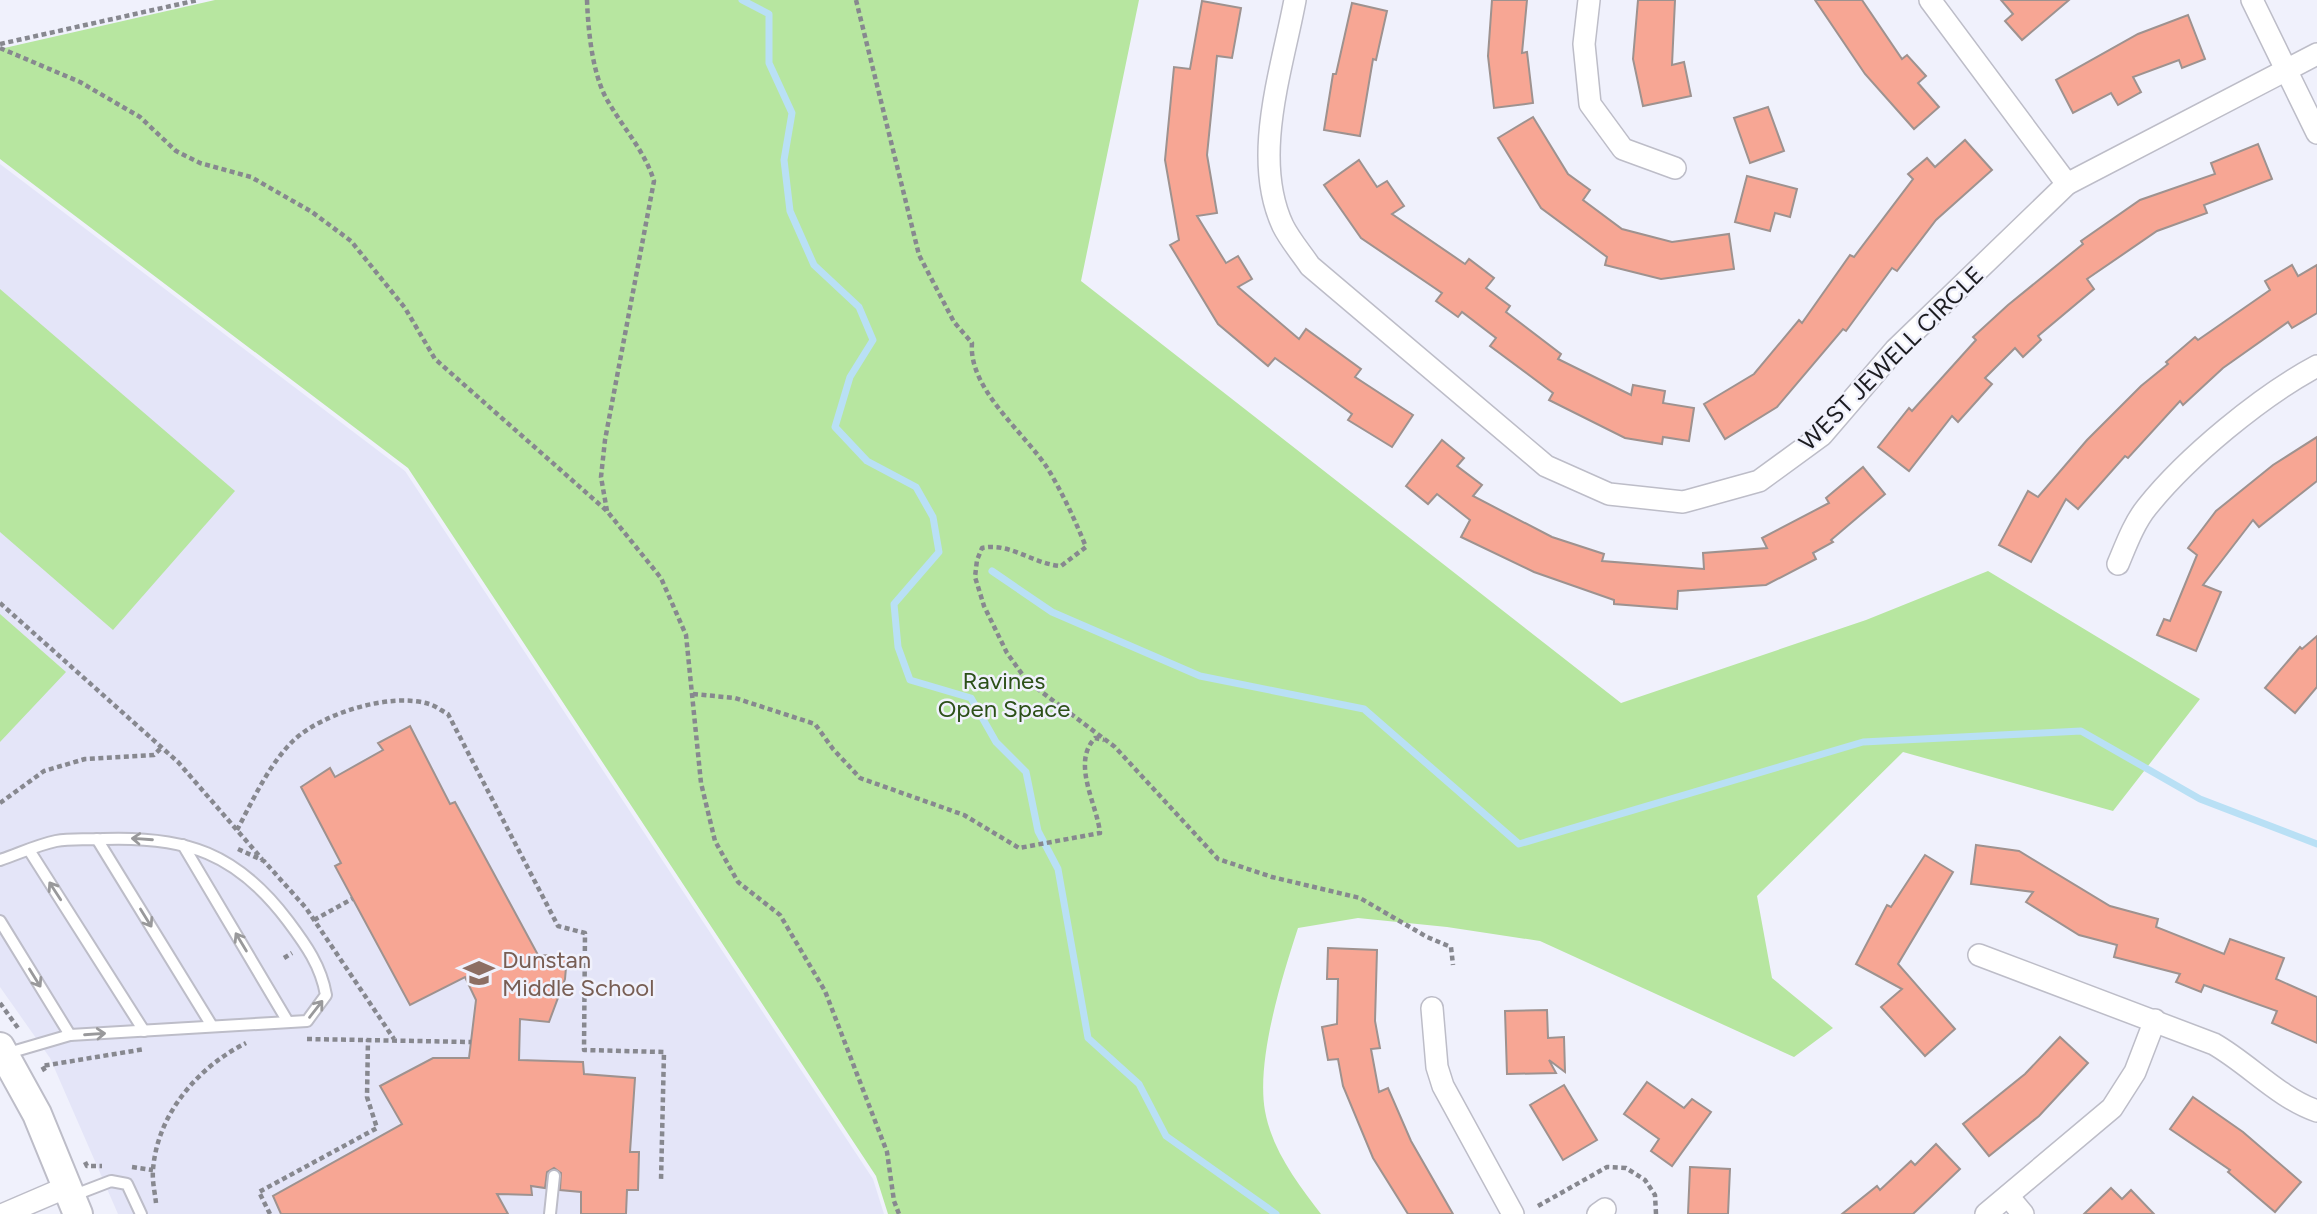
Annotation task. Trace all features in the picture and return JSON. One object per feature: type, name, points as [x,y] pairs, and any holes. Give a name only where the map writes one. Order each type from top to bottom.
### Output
[{"type":"street","name":"WEST JEWELL CIRCLE","points":[[1296,0],[1273,118],[1269,179],[1283,227],[1310,266],[1546,466],[1609,494],[1682,502],[1759,481],[1822,435],[1895,350],[2067,184],[2317,54]]},
{"type":"street","points":[[1589,0],[1584,44],[1590,104],[1623,149],[1675,167]]},
{"type":"street","points":[[1930,0],[2067,184]]},
{"type":"street","points":[[2252,0],[2317,133]]},
{"type":"street","points":[[2118,564],[2146,509],[2161,491],[2240,419],[2317,366]]},
{"type":"street","points":[[1979,955],[2214,1044],[2237,1057],[2294,1100],[2317,1111]]},
{"type":"street","points":[[1432,1008],[1437,1067],[1443,1086],[1513,1214]]},
{"type":"street","points":[[1986,1214],[2112,1108],[2135,1072],[2155,1020]]},
{"type":"street","points":[[4,1214],[72,1200],[10,1046]]},
{"type":"street","points":[[2008,1196],[2023,1214]]},
{"type":"lane","points":[[0,860],[57,841],[142,838],[199,848],[233,867],[271,898],[306,945],[323,974],[327,995],[307,1021],[71,1035],[10,1046]]},
{"type":"lane","points":[[97,839],[212,1026]]},
{"type":"lane","points":[[183,845],[288,1022]]},
{"type":"lane","points":[[29,850],[144,1031]]},
{"type":"lane","points":[[0,921],[71,1035]]},
{"type":"lane","points":[[550,1214],[554,1176]]},
{"type":"lane","points":[[72,1200],[111,1181],[127,1184],[141,1214]]},
{"type":"path","points":[[0,46],[198,0]]},
{"type":"path","points":[[587,0],[595,62],[604,94],[647,161],[653,181],[605,440],[601,477],[607,511]]},
{"type":"path","points":[[856,0],[919,255],[954,322],[972,343],[971,354],[977,375],[1047,467],[1086,547],[1060,566],[1050,565],[996,545],[982,548],[975,577],[984,606],[1007,653],[1027,681],[1108,741],[1151,783],[1186,827],[1218,859],[1272,877],[1360,898],[1427,937],[1451,947],[1453,965]]},
{"type":"path","points":[[0,46],[80,82],[140,117],[176,151],[200,163],[251,177],[312,212],[351,241],[405,308],[435,359],[607,511],[662,578],[686,635],[701,783],[715,841],[738,882],[780,915],[825,991],[887,1152],[894,1201],[900,1214]]},
{"type":"path","points":[[0,603],[178,762],[264,862]]},
{"type":"path","points":[[693,694],[735,698],[815,724],[833,749],[860,778],[964,815],[1020,848],[1100,833],[1085,766],[1088,745],[1095,738],[1108,741]]},
{"type":"path","points":[[237,830],[261,784],[294,740],[336,712],[386,702],[429,703],[448,714],[558,926],[585,933],[584,1050],[664,1052],[661,1181]]},
{"type":"path","points":[[0,803],[44,771],[85,759],[154,755],[162,747]]},
{"type":"path","points":[[314,920],[352,899]]},
{"type":"path","points":[[284,958],[293,952]]},
{"type":"path","points":[[0,1003],[10,1046]]},
{"type":"path","points":[[156,1210],[153,1170],[163,1128],[181,1095],[206,1068],[254,1038],[242,1039]]},
{"type":"path","points":[[304,1039],[471,1042]]},
{"type":"path","points":[[270,1214],[259,1192],[377,1128],[367,1097],[368,1039]]},
{"type":"path","points":[[48,1078],[42,1066],[150,1049]]},
{"type":"path","points":[[81,1153],[87,1166]]},
{"type":"path","points":[[1538,1206],[1606,1167],[1626,1168],[1646,1180],[1655,1195],[1656,1214]]},
{"type":"shaded area","points":[[0,164],[405,471],[873,1179],[884,1214],[118,1214],[50,1058],[0,987]]},
{"type":"green space","name":"Ravines Open Space","points":[[215,0],[1139,0],[1081,281],[1621,703],[1866,620],[1988,571],[2200,699],[2113,811],[1903,752],[1757,896],[1772,978],[1833,1028],[1794,1057],[1540,941],[1447,927],[1358,918],[1298,928],[1272,1019],[1263,1091],[1265,1111],[1273,1139],[1295,1179],[1321,1214],[888,1214],[876,1176],[408,468],[0,159],[0,49]]},
{"type":"green space","points":[[0,289],[235,491],[113,630],[0,532]]},
{"type":"green space","points":[[0,614],[66,672],[0,742]]},
{"type":"building","points":[[1492,0],[1527,0],[1522,53],[1527,52],[1533,103],[1494,108],[1488,56]]},
{"type":"building","points":[[1638,0],[1675,0],[1672,65],[1684,62],[1691,96],[1643,106],[1633,59]]},
{"type":"building","points":[[1815,0],[1862,0],[1902,59],[1907,55],[1926,76],[1918,83],[1939,107],[1914,129],[1865,74]]},
{"type":"building","points":[[2001,0],[2069,0],[2022,40],[2005,21],[2013,14]]},
{"type":"building","points":[[1202,1],[1241,8],[1232,58],[1217,56],[1207,155],[1217,213],[1197,216],[1226,263],[1238,256],[1252,279],[1238,287],[1299,339],[1306,329],[1361,369],[1355,377],[1413,415],[1392,447],[1348,420],[1352,414],[1275,358],[1268,366],[1218,324],[1170,245],[1179,240],[1165,160],[1174,67],[1190,69]]},
{"type":"building","points":[[1352,3],[1387,11],[1376,60],[1373,59],[1360,136],[1324,130],[1333,74],[1336,74]]},
{"type":"building","points":[[2188,15],[2205,59],[2182,68],[2179,60],[2133,77],[2141,92],[2118,105],[2111,93],[2073,113],[2056,80],[2138,34]]},
{"type":"building","points":[[1768,107],[1784,151],[1750,163],[1734,118]]},
{"type":"building","points":[[1533,117],[1568,174],[1590,190],[1583,200],[1622,229],[1672,242],[1729,234],[1734,269],[1661,279],[1605,265],[1607,257],[1541,208],[1498,138]]},
{"type":"building","points":[[1965,140],[1992,170],[1936,220],[1897,271],[1892,268],[1846,331],[1843,329],[1777,407],[1725,439],[1704,404],[1754,374],[1799,320],[1802,323],[1850,255],[1854,257],[1913,179],[1908,174],[1927,158],[1935,167]]},
{"type":"building","points":[[2258,144],[2272,179],[2204,205],[2207,213],[2157,231],[2087,279],[2094,289],[2038,336],[2041,340],[2023,357],[2015,348],[1985,378],[1992,384],[1958,422],[1952,416],[1909,471],[1878,447],[1909,408],[1912,411],[1976,340],[1973,337],[2083,244],[2081,241],[2140,200],[2215,174],[2211,163]]},
{"type":"building","points":[[1359,160],[1377,187],[1387,181],[1404,206],[1392,214],[1465,264],[1469,259],[1494,278],[1486,288],[1510,306],[1506,312],[1561,354],[1558,359],[1631,395],[1633,385],[1665,391],[1663,403],[1694,408],[1689,441],[1663,437],[1662,444],[1625,438],[1549,400],[1553,393],[1490,346],[1496,338],[1462,312],[1458,317],[1436,301],[1442,293],[1361,238],[1324,185]]},
{"type":"building","points":[[1747,176],[1797,189],[1790,217],[1775,213],[1770,231],[1735,222]]},
{"type":"building","points":[[2292,265],[2298,276],[2317,265],[2317,313],[2292,328],[2288,322],[2223,368],[2183,405],[2180,401],[2128,458],[2125,456],[2078,509],[2066,499],[2031,562],[1999,545],[2028,491],[2038,497],[2087,440],[2141,386],[2168,364],[2166,362],[2195,337],[2198,340],[2270,290],[2265,281]]},
{"type":"building","points":[[2317,437],[2317,481],[2259,527],[2253,520],[2203,585],[2221,592],[2196,651],[2157,635],[2164,619],[2170,621],[2197,555],[2188,548],[2216,511],[2273,465]]},
{"type":"building","points":[[1442,440],[1464,458],[1457,466],[1482,485],[1473,496],[1552,537],[1604,554],[1602,561],[1704,569],[1703,553],[1767,548],[1762,538],[1829,503],[1826,498],[1863,467],[1885,494],[1831,540],[1833,542],[1813,553],[1816,559],[1766,585],[1678,591],[1677,609],[1614,604],[1614,600],[1534,572],[1461,537],[1470,520],[1437,494],[1428,504],[1406,486]]},
{"type":"building","points":[[2317,636],[2317,687],[2295,713],[2265,688],[2300,647],[2302,649]]},
{"type":"building","name":"Dunstan Middle School","points":[[410,726],[450,804],[455,802],[538,955],[567,956],[565,979],[549,1022],[520,1019],[519,1060],[583,1062],[584,1074],[635,1078],[630,1152],[639,1152],[638,1190],[627,1190],[626,1214],[581,1214],[581,1192],[560,1190],[561,1173],[554,1168],[547,1172],[545,1188],[531,1186],[532,1195],[497,1194],[508,1214],[281,1214],[273,1196],[402,1124],[380,1086],[433,1058],[469,1058],[476,1000],[465,977],[410,1005],[335,866],[341,863],[301,787],[330,768],[335,777],[383,750],[378,743]]},
{"type":"building","points":[[1976,845],[2019,851],[2110,906],[2158,919],[2156,927],[2224,954],[2230,939],[2284,958],[2276,979],[2317,997],[2317,1043],[2272,1023],[2277,1011],[2204,985],[2201,992],[2176,982],[2180,974],[2114,957],[2117,945],[2079,935],[2026,902],[2033,892],[1971,884]]},
{"type":"building","points":[[1925,855],[1953,872],[1898,964],[1955,1029],[1925,1056],[1881,1007],[1902,989],[1856,964],[1887,905],[1891,907]]},
{"type":"building","points":[[1328,948],[1377,950],[1375,1021],[1380,1048],[1371,1049],[1379,1092],[1388,1088],[1411,1141],[1453,1214],[1408,1214],[1373,1158],[1343,1086],[1338,1059],[1328,1060],[1322,1027],[1337,1024],[1338,979],[1327,979]]},
{"type":"building","points":[[1547,1010],[1548,1038],[1564,1037],[1565,1072],[1549,1060],[1556,1073],[1507,1074],[1505,1011]]},
{"type":"building","points":[[2060,1037],[2088,1063],[2039,1116],[1989,1156],[1963,1124],[2025,1074]]},
{"type":"building","points":[[1647,1082],[1684,1108],[1692,1099],[1711,1112],[1672,1166],[1651,1151],[1659,1139],[1624,1114]]},
{"type":"building","points":[[1564,1085],[1597,1140],[1563,1160],[1530,1105]]},
{"type":"building","points":[[2193,1097],[2243,1132],[2301,1182],[2275,1212],[2228,1172],[2230,1170],[2170,1129]]},
{"type":"building","points":[[1936,1144],[1960,1169],[1913,1214],[1842,1214],[1877,1186],[1880,1190],[1911,1161],[1915,1165]]},
{"type":"building","points":[[1690,1167],[1730,1169],[1728,1214],[1688,1214]]},
{"type":"building","points":[[2111,1188],[2122,1199],[2131,1190],[2154,1214],[2084,1214]]},
{"type":"waterway","points":[[742,0],[769,14],[769,63],[792,113],[784,160],[790,211],[814,265],[859,307],[873,340],[850,377],[835,427],[867,461],[916,487],[933,517],[939,552],[894,604],[898,647],[910,680],[971,698],[996,742],[1026,772],[1038,831],[1058,869],[1088,1038],[1139,1084],[1166,1136],[1276,1214]]},
{"type":"waterway","points":[[992,571],[1052,612],[1200,676],[1364,709],[1519,844],[1863,742],[2081,731],[2200,799],[2317,844]]},
{"type":"place","name":"Dunstan Middle School","points":[[479,973]]}]
